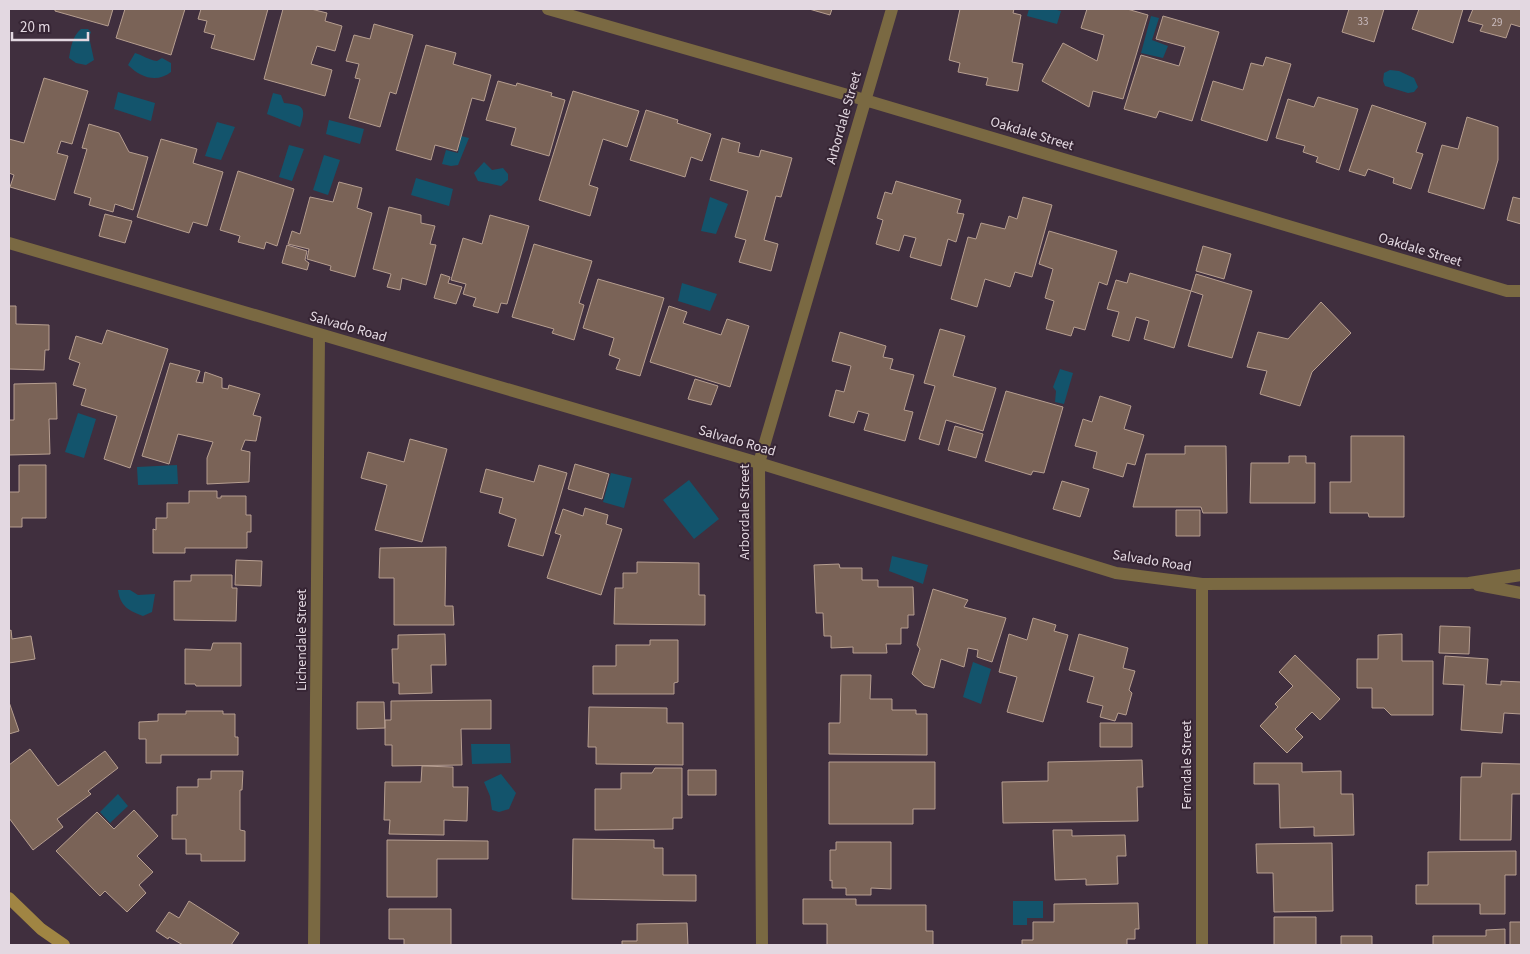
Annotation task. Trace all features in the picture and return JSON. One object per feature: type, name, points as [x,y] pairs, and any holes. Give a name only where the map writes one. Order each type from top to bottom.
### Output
[{"type":"street","name":"Oakdale Street","points":[[548,9],[865,100],[1507,291],[1521,291]]},
{"type":"street","name":"Arbordale Street","points":[[762,945],[759,462],[892,9]]},
{"type":"street","name":"Salvado Road","points":[[9,244],[759,462],[1116,573],[1202,584],[1469,583],[1521,575]]},
{"type":"street","name":"Oakdale Street","points":[[1507,291],[1521,301]]},
{"type":"street","name":"Lichendale Street","points":[[314,945],[319,334]]},
{"type":"street","name":"Salvado Road","points":[[1469,583],[1521,593]]},
{"type":"street","name":"Ferndale Street","points":[[1202,584],[1202,945]]},
{"type":"street","points":[[9,898],[42,929],[64,945]]},
{"type":"water","points":[[1029,9],[1061,11],[1057,24],[1027,16]]},
{"type":"water","points":[[1151,16],[1159,18],[1152,40],[1168,46],[1163,58],[1141,53]]},
{"type":"water","points":[[81,29],[88,29],[91,32],[89,37],[94,60],[86,65],[76,63],[69,58],[71,46]]},
{"type":"water","points":[[135,53],[157,61],[162,58],[171,63],[171,72],[155,78],[149,78],[138,73],[128,65]]},
{"type":"water","points":[[1390,70],[1399,71],[1414,78],[1418,87],[1414,92],[1408,93],[1385,86],[1383,81],[1384,73]]},
{"type":"water","points":[[118,92],[155,103],[151,121],[114,109]]},
{"type":"water","points":[[273,93],[281,95],[284,103],[302,108],[303,115],[300,127],[267,114]]},
{"type":"water","points":[[329,120],[364,129],[360,144],[326,134]]},
{"type":"water","points":[[217,122],[235,127],[221,160],[205,156]]},
{"type":"water","points":[[461,136],[469,138],[458,165],[442,164],[446,150],[458,153]]},
{"type":"water","points":[[289,145],[304,149],[292,181],[279,177]]},
{"type":"water","points":[[324,155],[340,160],[328,195],[313,190]]},
{"type":"water","points":[[484,162],[492,170],[503,168],[508,174],[508,180],[501,186],[478,181],[474,173]]},
{"type":"water","points":[[416,178],[453,189],[449,206],[411,195]]},
{"type":"water","points":[[710,197],[728,204],[716,234],[701,231]]},
{"type":"water","points":[[682,283],[717,294],[710,311],[678,301]]},
{"type":"water","points":[[1060,369],[1073,373],[1064,404],[1055,402],[1056,391],[1053,387]]},
{"type":"water","points":[[78,413],[96,419],[84,458],[65,452]]},
{"type":"water","points":[[177,465],[178,484],[138,485],[137,467]]},
{"type":"water","points":[[611,473],[632,478],[624,508],[603,502]]},
{"type":"water","points":[[689,480],[719,519],[694,539],[663,500]]},
{"type":"water","points":[[892,556],[928,565],[923,584],[889,571]]},
{"type":"water","points":[[118,590],[130,590],[138,595],[155,594],[152,612],[143,616],[129,610],[123,604]]},
{"type":"water","points":[[973,662],[991,669],[981,704],[963,697]]},
{"type":"water","points":[[471,744],[510,744],[511,763],[472,764]]},
{"type":"water","points":[[501,774],[516,793],[509,809],[499,812],[492,810],[490,796],[484,782]]},
{"type":"water","points":[[118,794],[128,806],[110,823],[100,812]]},
{"type":"water","points":[[1013,901],[1043,901],[1043,918],[1027,918],[1027,925],[1013,925]]},
{"type":"building","points":[[55,9],[113,9],[108,26],[55,11]]},
{"type":"building","points":[[125,9],[185,9],[171,55],[116,38]]},
{"type":"building","points":[[201,9],[268,9],[254,60],[211,48],[215,35],[204,32],[207,21],[198,19]]},
{"type":"building","points":[[283,9],[311,9],[327,13],[325,21],[342,26],[335,51],[317,46],[311,64],[332,70],[325,96],[264,79]]},
{"type":"building","points":[[809,9],[832,9],[830,15]]},
{"type":"building","points":[[960,9],[1014,9],[1013,13],[1021,15],[1012,62],[1023,64],[1018,91],[986,85],[988,78],[958,72],[960,63],[949,60]]},
{"type":"building","points":[[1087,9],[1127,9],[1148,15],[1123,99],[1093,91],[1089,107],[1042,81],[1063,43],[1097,61],[1104,35],[1081,28]]},
{"type":"building","points":[[1349,9],[1384,9],[1374,42],[1342,32]]},
{"type":"building","points":[[1419,9],[1463,9],[1453,43],[1412,29]]},
{"type":"building","points":[[1473,9],[1521,9],[1521,27],[1511,24],[1506,38],[1480,31],[1483,25],[1468,21]]},
{"type":"building","points":[[1163,16],[1219,32],[1192,121],[1159,111],[1156,118],[1124,109],[1141,55],[1179,66],[1185,47],[1156,39]]},
{"type":"building","points":[[374,24],[413,35],[396,94],[390,92],[380,127],[349,118],[360,79],[355,78],[359,64],[346,61],[354,35],[370,39]]},
{"type":"building","points":[[426,45],[456,53],[453,64],[491,75],[484,101],[472,98],[457,151],[435,145],[431,160],[396,150]]},
{"type":"building","points":[[1266,57],[1291,64],[1267,141],[1201,120],[1213,81],[1243,90],[1251,63],[1263,66]]},
{"type":"building","points":[[44,78],[88,91],[72,144],[61,141],[57,153],[68,156],[55,200],[10,187],[14,175],[9,173],[9,139],[24,143]]},
{"type":"building","points":[[498,81],[516,86],[517,83],[552,93],[551,96],[565,100],[549,156],[511,145],[516,128],[486,120]]},
{"type":"building","points":[[573,91],[639,111],[627,147],[603,139],[589,185],[598,188],[590,216],[539,200]]},
{"type":"building","points":[[1318,97],[1358,109],[1339,170],[1316,162],[1318,157],[1303,152],[1305,146],[1276,138],[1288,99],[1314,107]]},
{"type":"building","points":[[1372,105],[1426,123],[1416,152],[1423,154],[1411,189],[1393,183],[1394,178],[1368,169],[1365,176],[1349,171]]},
{"type":"building","points":[[646,110],[678,120],[677,123],[711,134],[702,161],[691,157],[685,177],[630,160]]},
{"type":"building","points":[[1467,117],[1498,127],[1498,160],[1484,209],[1428,192],[1442,145],[1458,149]]},
{"type":"building","points":[[89,124],[119,133],[129,152],[148,157],[133,210],[115,204],[113,212],[89,205],[91,198],[74,193],[87,149],[82,148]]},
{"type":"building","points":[[722,138],[740,143],[738,152],[759,157],[761,150],[792,158],[781,197],[776,196],[764,240],[778,244],[771,271],[739,262],[746,240],[735,237],[748,191],[710,180]]},
{"type":"building","points":[[161,139],[197,149],[193,163],[223,172],[207,226],[193,222],[189,233],[137,217]]},
{"type":"building","points":[[238,171],[294,189],[277,246],[266,242],[264,249],[238,242],[240,236],[220,230]]},
{"type":"building","points":[[896,181],[961,200],[957,213],[964,214],[956,242],[948,239],[941,266],[910,257],[916,238],[904,235],[899,251],[876,244],[883,220],[877,218],[885,192],[892,194]]},
{"type":"building","points":[[339,182],[362,188],[357,208],[372,213],[355,277],[330,270],[331,266],[307,259],[309,249],[288,244],[292,231],[300,234],[310,197],[333,202]]},
{"type":"building","points":[[1023,197],[1052,205],[1032,277],[1015,272],[1010,287],[985,279],[977,307],[951,299],[968,237],[976,239],[981,223],[1005,229],[1009,216],[1017,219]]},
{"type":"building","points":[[1513,197],[1521,199],[1521,224],[1507,220]]},
{"type":"building","points":[[389,207],[421,215],[421,223],[435,226],[430,244],[436,245],[426,285],[402,278],[400,290],[387,287],[391,274],[373,269]]},
{"type":"building","points":[[105,214],[132,221],[125,243],[99,236]]},
{"type":"building","points":[[490,215],[529,226],[507,304],[501,303],[498,313],[473,306],[476,298],[463,294],[466,284],[451,280],[463,238],[482,244]]},
{"type":"building","points":[[1049,231],[1117,251],[1107,285],[1099,282],[1085,330],[1074,327],[1071,336],[1046,329],[1054,301],[1045,298],[1053,269],[1039,264]]},
{"type":"building","points":[[534,244],[592,261],[579,303],[584,305],[574,340],[552,333],[554,329],[512,317]]},
{"type":"building","points":[[287,245],[307,251],[305,260],[309,263],[307,270],[282,263]]},
{"type":"building","points":[[1203,246],[1231,254],[1224,279],[1196,271]]},
{"type":"building","points":[[1130,273],[1191,291],[1174,348],[1144,339],[1149,321],[1136,317],[1129,341],[1112,336],[1119,312],[1107,309],[1116,280],[1127,283]]},
{"type":"building","points":[[441,274],[450,277],[448,283],[462,287],[456,304],[434,298]]},
{"type":"building","points":[[1196,274],[1252,291],[1232,358],[1188,346],[1203,295],[1191,291]]},
{"type":"building","points":[[598,279],[664,298],[640,376],[616,369],[620,359],[609,355],[614,338],[583,328]]},
{"type":"building","points":[[1321,302],[1351,333],[1312,372],[1300,406],[1260,394],[1267,371],[1247,367],[1258,332],[1288,339]]},
{"type":"building","points":[[9,306],[16,306],[16,324],[49,325],[49,350],[45,350],[44,370],[9,369]]},
{"type":"building","points":[[669,306],[687,312],[683,323],[721,335],[727,319],[749,326],[730,387],[650,362]]},
{"type":"building","points":[[940,329],[965,336],[953,376],[996,388],[983,431],[946,420],[939,445],[919,439],[935,386],[924,383]]},
{"type":"building","points":[[107,330],[168,349],[130,468],[104,459],[117,416],[81,405],[86,389],[73,385],[80,363],[69,359],[76,336],[102,344]]},
{"type":"building","points":[[840,332],[886,346],[883,357],[893,359],[890,369],[914,375],[904,410],[913,412],[905,441],[864,430],[869,414],[858,411],[854,423],[829,416],[836,390],[844,392],[851,366],[832,361]]},
{"type":"building","points":[[170,363],[200,371],[196,382],[203,383],[205,372],[222,378],[222,388],[228,389],[229,385],[260,394],[253,415],[261,417],[256,441],[245,440],[241,450],[250,452],[249,482],[207,484],[207,458],[213,442],[178,434],[169,464],[142,456]]},
{"type":"building","points":[[695,379],[718,386],[711,405],[688,399]]},
{"type":"building","points":[[56,383],[57,419],[49,419],[50,454],[9,455],[9,420],[14,420],[14,384]]},
{"type":"building","points":[[1006,391],[1063,407],[1044,473],[1033,471],[1031,475],[985,461]]},
{"type":"building","points":[[1100,396],[1131,406],[1124,429],[1144,435],[1135,465],[1127,463],[1123,477],[1093,468],[1097,452],[1075,446],[1083,419],[1092,422]]},
{"type":"building","points":[[955,426],[983,434],[976,458],[948,450]]},
{"type":"building","points":[[1351,436],[1404,436],[1404,517],[1369,517],[1368,513],[1330,513],[1330,482],[1351,482]]},
{"type":"building","points":[[410,439],[447,449],[422,542],[375,530],[387,485],[361,478],[368,452],[404,462]]},
{"type":"building","points":[[1185,446],[1226,446],[1227,513],[1203,513],[1201,507],[1133,507],[1146,454],[1185,454]]},
{"type":"building","points":[[1289,456],[1306,456],[1306,463],[1315,463],[1315,503],[1250,503],[1251,463],[1289,463]]},
{"type":"building","points":[[575,464],[609,474],[602,499],[568,489]]},
{"type":"building","points":[[19,465],[46,465],[46,518],[22,518],[22,527],[9,527],[9,492],[19,492]]},
{"type":"building","points":[[539,465],[567,473],[543,556],[508,546],[516,519],[499,513],[503,498],[480,492],[486,469],[534,482]]},
{"type":"building","points":[[1062,481],[1089,489],[1080,517],[1053,509]]},
{"type":"building","points":[[189,491],[217,491],[217,498],[221,498],[221,496],[246,496],[246,515],[251,515],[251,532],[247,532],[247,548],[185,548],[185,553],[153,553],[153,529],[156,530],[156,518],[167,518],[167,503],[189,503]]},
{"type":"building","points":[[585,508],[608,515],[606,524],[622,529],[601,595],[547,578],[561,535],[555,533],[563,509],[583,516]]},
{"type":"building","points":[[1176,510],[1200,510],[1200,536],[1176,536]]},
{"type":"building","points":[[446,547],[445,606],[453,606],[454,625],[394,625],[394,578],[379,578],[380,548]]},
{"type":"building","points":[[236,560],[262,561],[261,586],[235,585]]},
{"type":"building","points":[[637,562],[699,563],[699,595],[705,595],[705,625],[614,624],[615,588],[623,588],[623,573],[637,573]]},
{"type":"building","points":[[839,564],[840,568],[862,568],[862,580],[878,580],[878,587],[913,587],[914,615],[908,615],[908,628],[901,628],[901,644],[886,644],[887,653],[853,653],[853,647],[831,648],[831,636],[824,636],[823,613],[816,613],[814,565]]},
{"type":"building","points":[[191,575],[232,575],[232,588],[237,588],[236,621],[174,620],[174,581],[191,581]]},
{"type":"building","points":[[933,589],[968,600],[964,607],[1006,618],[992,662],[977,657],[978,650],[968,648],[964,667],[941,659],[934,688],[924,685],[912,674],[920,649],[917,645]]},
{"type":"building","points":[[1033,618],[1056,625],[1054,631],[1068,635],[1043,722],[1007,712],[1017,677],[999,672],[1009,634],[1027,640]]},
{"type":"building","points":[[1440,626],[1470,627],[1469,654],[1439,653]]},
{"type":"building","points":[[11,630],[12,639],[31,636],[35,659],[9,663],[9,631]]},
{"type":"building","points":[[445,634],[446,665],[431,665],[432,693],[399,694],[399,683],[393,683],[392,649],[398,649],[398,635]]},
{"type":"building","points":[[1079,634],[1128,648],[1123,668],[1135,671],[1129,690],[1132,693],[1126,715],[1118,713],[1115,721],[1100,717],[1103,706],[1087,702],[1094,677],[1069,670]]},
{"type":"building","points":[[1402,634],[1402,661],[1433,661],[1433,715],[1391,715],[1384,708],[1372,708],[1372,688],[1357,688],[1357,659],[1378,659],[1378,635]]},
{"type":"building","points":[[650,640],[678,640],[678,682],[674,683],[674,694],[593,694],[593,666],[616,666],[616,645],[650,645]]},
{"type":"building","points":[[213,643],[241,643],[241,686],[196,686],[195,684],[185,684],[185,649],[211,650]]},
{"type":"building","points":[[1295,655],[1340,699],[1320,720],[1312,712],[1295,729],[1303,737],[1287,753],[1260,726],[1278,707],[1275,704],[1293,686],[1279,672]]},
{"type":"building","points":[[1445,656],[1488,659],[1486,684],[1501,685],[1501,681],[1521,682],[1521,714],[1504,713],[1502,733],[1461,730],[1464,685],[1443,684]]},
{"type":"building","points":[[841,675],[871,675],[870,699],[892,699],[892,710],[916,710],[916,714],[927,714],[927,755],[829,754],[829,723],[840,723]]},
{"type":"building","points":[[491,700],[491,729],[461,729],[462,765],[392,766],[392,745],[385,745],[385,720],[391,720],[391,701]]},
{"type":"building","points":[[9,702],[19,731],[9,734]]},
{"type":"building","points":[[357,702],[384,702],[385,728],[357,729]]},
{"type":"building","points":[[589,707],[667,708],[667,723],[683,723],[683,765],[596,764],[596,747],[588,747]]},
{"type":"building","points":[[186,711],[223,711],[223,714],[235,714],[235,737],[238,737],[238,755],[161,755],[161,763],[146,763],[146,739],[139,739],[139,722],[158,721],[158,714],[186,714]]},
{"type":"building","points":[[1100,723],[1132,723],[1132,747],[1100,747]]},
{"type":"building","points":[[30,749],[58,786],[105,751],[118,768],[88,791],[91,794],[57,819],[63,827],[33,850],[9,818],[9,765]]},
{"type":"building","points":[[1142,760],[1143,787],[1137,787],[1138,821],[1003,823],[1002,782],[1048,781],[1048,762]]},
{"type":"building","points":[[829,762],[935,762],[935,809],[913,809],[913,824],[829,824]]},
{"type":"building","points":[[1254,763],[1302,763],[1302,772],[1341,771],[1341,794],[1353,794],[1354,835],[1314,836],[1314,827],[1280,828],[1279,784],[1254,784]]},
{"type":"building","points":[[1482,763],[1521,764],[1521,794],[1512,794],[1511,840],[1460,840],[1461,777],[1481,777]]},
{"type":"building","points":[[422,766],[453,767],[453,787],[468,787],[467,821],[444,820],[444,835],[389,834],[390,820],[384,820],[385,782],[421,782]]},
{"type":"building","points":[[655,768],[682,768],[682,818],[673,818],[673,829],[595,830],[595,789],[621,789],[621,773],[652,773]]},
{"type":"building","points":[[688,770],[716,770],[716,795],[688,795]]},
{"type":"building","points":[[211,771],[243,771],[242,790],[240,790],[240,830],[245,831],[245,861],[201,861],[201,854],[186,854],[186,839],[172,839],[172,815],[177,815],[177,787],[198,787],[198,779],[211,779]]},
{"type":"building","points":[[134,810],[158,836],[137,856],[153,872],[139,885],[146,893],[127,912],[105,891],[100,896],[56,851],[97,812],[114,829]]},
{"type":"building","points":[[1053,830],[1072,830],[1072,836],[1125,835],[1126,856],[1117,856],[1118,884],[1086,885],[1086,879],[1055,880]]},
{"type":"building","points":[[573,839],[654,840],[654,848],[663,848],[663,875],[696,875],[696,901],[572,899]]},
{"type":"building","points":[[387,840],[488,841],[488,859],[437,859],[437,897],[387,897]]},
{"type":"building","points":[[836,842],[891,842],[891,889],[871,888],[871,895],[846,895],[846,888],[832,888],[832,880],[830,881],[830,850],[836,850]]},
{"type":"building","points":[[1332,843],[1333,911],[1274,912],[1273,873],[1257,873],[1256,844]]},
{"type":"building","points":[[1516,851],[1516,875],[1505,875],[1505,914],[1480,914],[1480,904],[1416,904],[1416,885],[1428,885],[1428,852]]},
{"type":"building","points":[[803,899],[856,899],[856,905],[926,905],[926,931],[933,931],[933,945],[827,945],[827,924],[803,924]]},
{"type":"building","points":[[189,901],[239,933],[231,945],[183,945],[169,937],[168,939],[156,931],[169,912],[179,918]]},
{"type":"building","points":[[1138,903],[1139,929],[1135,929],[1135,939],[1127,939],[1127,945],[1022,945],[1022,940],[1033,940],[1033,922],[1054,922],[1054,904]]},
{"type":"building","points":[[389,909],[451,909],[451,945],[404,945],[404,939],[389,939]]},
{"type":"building","points":[[1274,917],[1316,917],[1316,945],[1274,945]]},
{"type":"building","points":[[1510,922],[1521,922],[1521,945],[1510,945]]},
{"type":"building","points":[[687,923],[688,945],[622,945],[622,941],[637,941],[637,924]]},
{"type":"building","points":[[1505,929],[1505,945],[1433,945],[1433,936],[1486,936],[1486,930]]},
{"type":"building","points":[[1341,936],[1372,936],[1372,945],[1341,945]]}]
